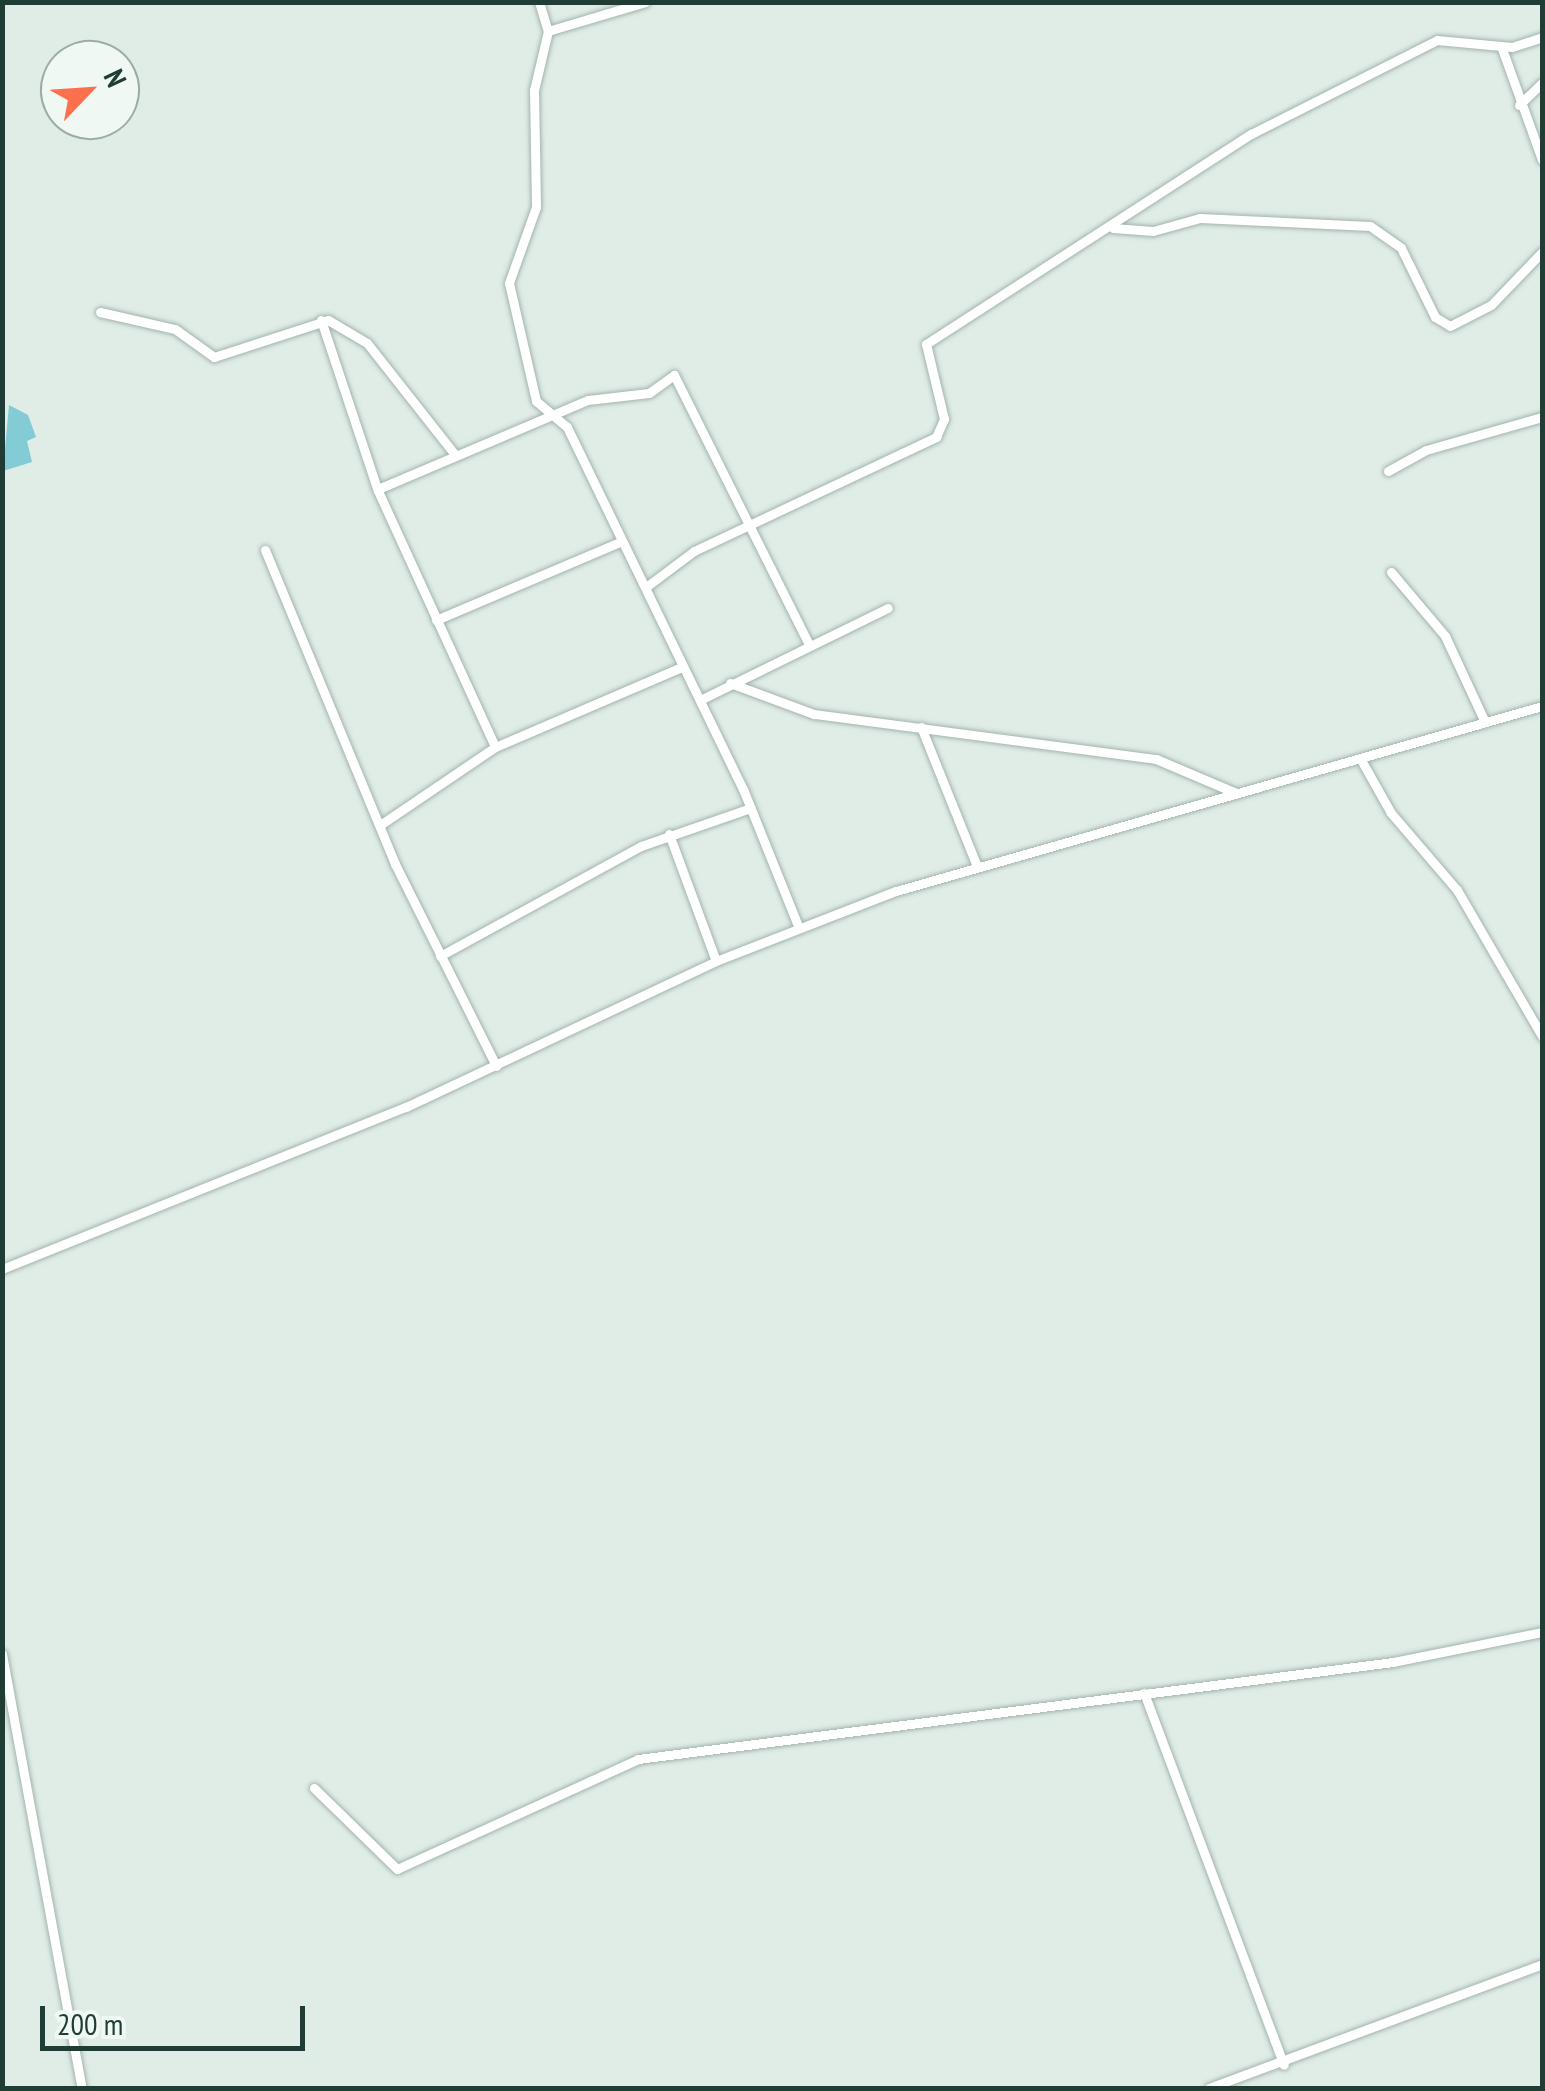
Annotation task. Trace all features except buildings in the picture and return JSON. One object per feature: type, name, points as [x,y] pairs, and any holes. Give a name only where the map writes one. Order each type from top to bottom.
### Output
[{"type":"street","points":[[539,2],[548,30],[534,90],[536,207],[509,283],[536,400],[567,427],[751,808],[799,928]]},
{"type":"street","points":[[548,30],[646,2]]},
{"type":"street","points":[[646,587],[662,568],[936,436],[944,419],[926,344],[1364,70],[1438,40],[1501,46],[1542,37]]},
{"type":"street","points":[[1501,46],[1542,160]]},
{"type":"street","points":[[1519,104],[1542,83]]},
{"type":"street","points":[[1113,228],[1153,231],[1200,218],[1370,226],[1393,237],[1435,317],[1450,326],[1491,304],[1542,252]]},
{"type":"street","points":[[100,312],[175,328],[214,357],[322,320],[367,343],[455,455]]},
{"type":"street","points":[[322,320],[378,488],[495,747]]},
{"type":"street","points":[[378,488],[588,400],[640,396],[674,374],[808,643]]},
{"type":"street","points":[[1388,471],[1426,450],[1542,417]]},
{"type":"street","points":[[436,620],[620,542]]},
{"type":"street","points":[[265,550],[380,826],[496,1066]]},
{"type":"street","points":[[1392,572],[1446,636],[1484,722]]},
{"type":"street","points":[[700,700],[808,643],[888,608]]},
{"type":"street","points":[[380,826],[495,747],[682,668]]},
{"type":"street","points":[[730,683],[814,714],[1156,759],[1236,793]]},
{"type":"street","points":[[2,1269],[496,1066],[716,961],[799,928],[977,866],[1542,706]]},
{"type":"street","points":[[921,727],[977,866]]},
{"type":"street","points":[[1360,758],[1391,813],[1457,890],[1542,1036]]},
{"type":"street","points":[[440,956],[669,834],[751,808]]},
{"type":"street","points":[[669,834],[716,961]]},
{"type":"street","points":[[314,1788],[397,1869],[638,1759],[1144,1693],[1542,1632]]},
{"type":"street","points":[[2,1654],[82,2088]]},
{"type":"street","points":[[1144,1693],[1284,2064]]},
{"type":"street","points":[[1209,2088],[1284,2064],[1542,1964]]},
{"type":"water","points":[[9,405],[28,415],[36,437],[27,441],[32,462],[3,471]]}]
